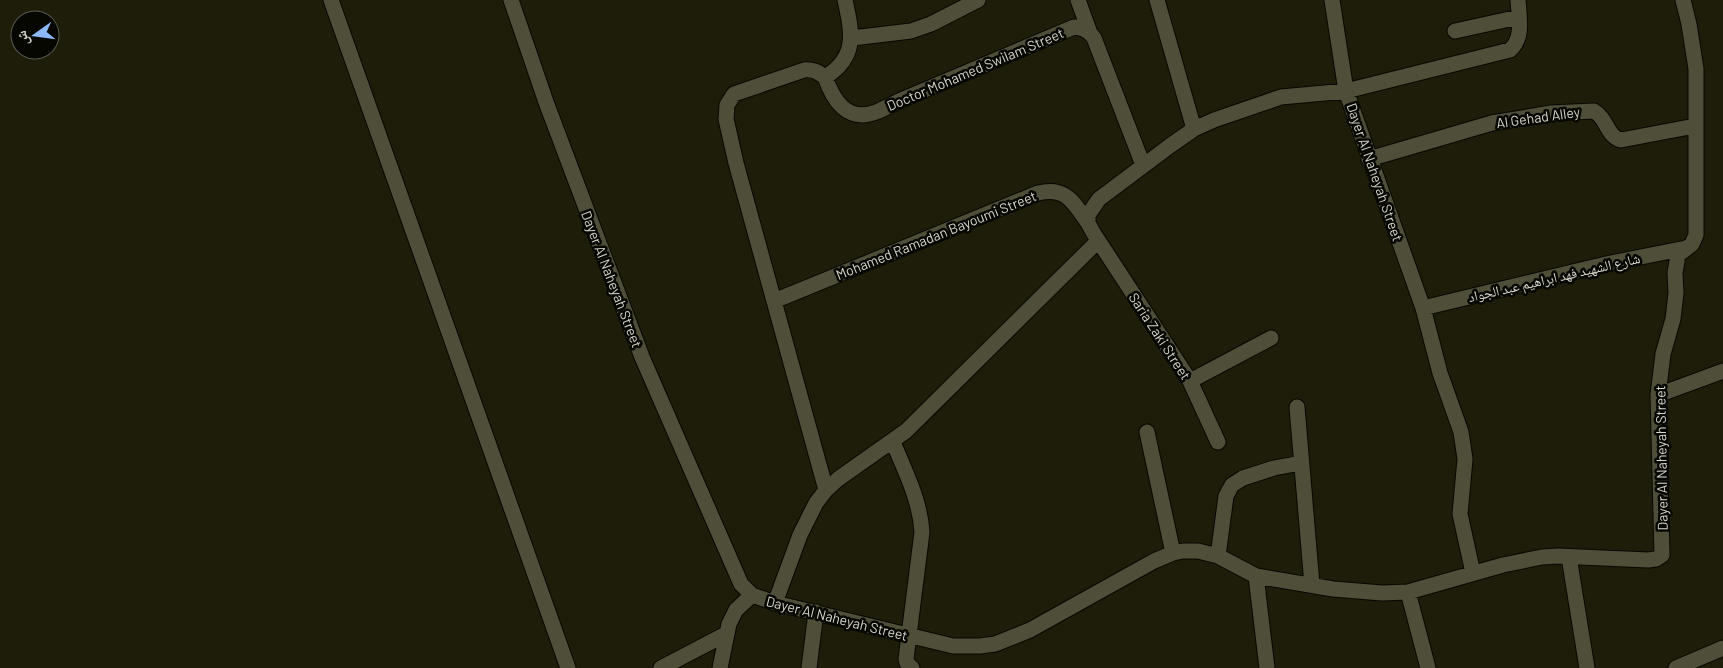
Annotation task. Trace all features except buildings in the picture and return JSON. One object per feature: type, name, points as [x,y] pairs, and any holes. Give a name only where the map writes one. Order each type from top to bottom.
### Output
[{"type":"street","points":[[331,0],[568,668]]},
{"type":"street","name":"Dayer Al Naheyah Street","points":[[510,0],[549,111],[642,357],[741,584],[752,596],[775,603],[953,646],[995,644],[1030,630],[1154,561],[1173,553],[1198,551],[1218,556],[1256,576],[1360,592],[1408,592],[1473,573],[1532,559],[1570,557],[1648,560],[1656,559],[1662,555],[1658,394],[1663,354],[1676,293],[1675,273],[1678,255],[1692,244],[1696,235],[1696,69],[1683,0]]},
{"type":"street","points":[[826,490],[736,163],[726,119],[727,105],[734,94],[804,70],[817,71],[825,77],[844,62],[852,38],[845,0]]},
{"type":"street","points":[[852,38],[912,31],[931,24],[978,0]]},
{"type":"street","points":[[1078,0],[1143,165]]},
{"type":"street","points":[[1157,0],[1194,130]]},
{"type":"street","name":"Dayer Al Naheyah Street","points":[[1332,0],[1346,91],[1423,308],[1440,373],[1461,432],[1465,460],[1460,514],[1473,573]]},
{"type":"street","points":[[775,603],[800,535],[816,503],[826,490],[838,479],[893,442],[935,403],[1093,232],[1088,215],[1093,206],[1111,190],[1143,165],[1194,130],[1243,109],[1281,97],[1346,91],[1510,50],[1517,44],[1520,33],[1518,0]]},
{"type":"street","points":[[1455,31],[1520,17]]},
{"type":"street","name":"Doctor Mohamed Swilam Street","points":[[825,77],[836,101],[848,112],[874,113],[900,100],[1074,27],[1086,29],[1090,33]]},
{"type":"street","name":"Al Gehad Alley","points":[[1370,159],[1492,123],[1551,113],[1594,111],[1602,118],[1614,138],[1621,140],[1695,126]]},
{"type":"street","name":"Mohamed Ramadan Bayoumi Street","points":[[774,301],[1050,190],[1062,193],[1072,202],[1093,232]]},
{"type":"street","name":"Saria Zaki Street","points":[[1093,232],[1190,381],[1218,442]]},
{"type":"street","name":"شارع الشهيد فهد ابراهيم عبد الجواد","points":[[1423,308],[1589,268],[1686,248]]},
{"type":"street","points":[[1190,381],[1271,338]]},
{"type":"street","points":[[1658,394],[1723,371]]},
{"type":"street","points":[[1296,407],[1312,584]]},
{"type":"street","points":[[1148,432],[1173,553]]},
{"type":"street","points":[[893,442],[917,502],[922,532],[906,659],[912,668]]},
{"type":"street","points":[[1218,556],[1226,496],[1232,485],[1243,478],[1274,468],[1301,463]]},
{"type":"street","points":[[1570,557],[1587,668]]},
{"type":"street","points":[[1256,576],[1267,668]]},
{"type":"street","points":[[1408,592],[1428,668]]},
{"type":"street","points":[[720,668],[729,624],[736,610],[752,596]]},
{"type":"street","points":[[809,668],[816,612]]},
{"type":"street","points":[[661,668],[726,634]]},
{"type":"street","points":[[1683,667],[1723,648]]}]
